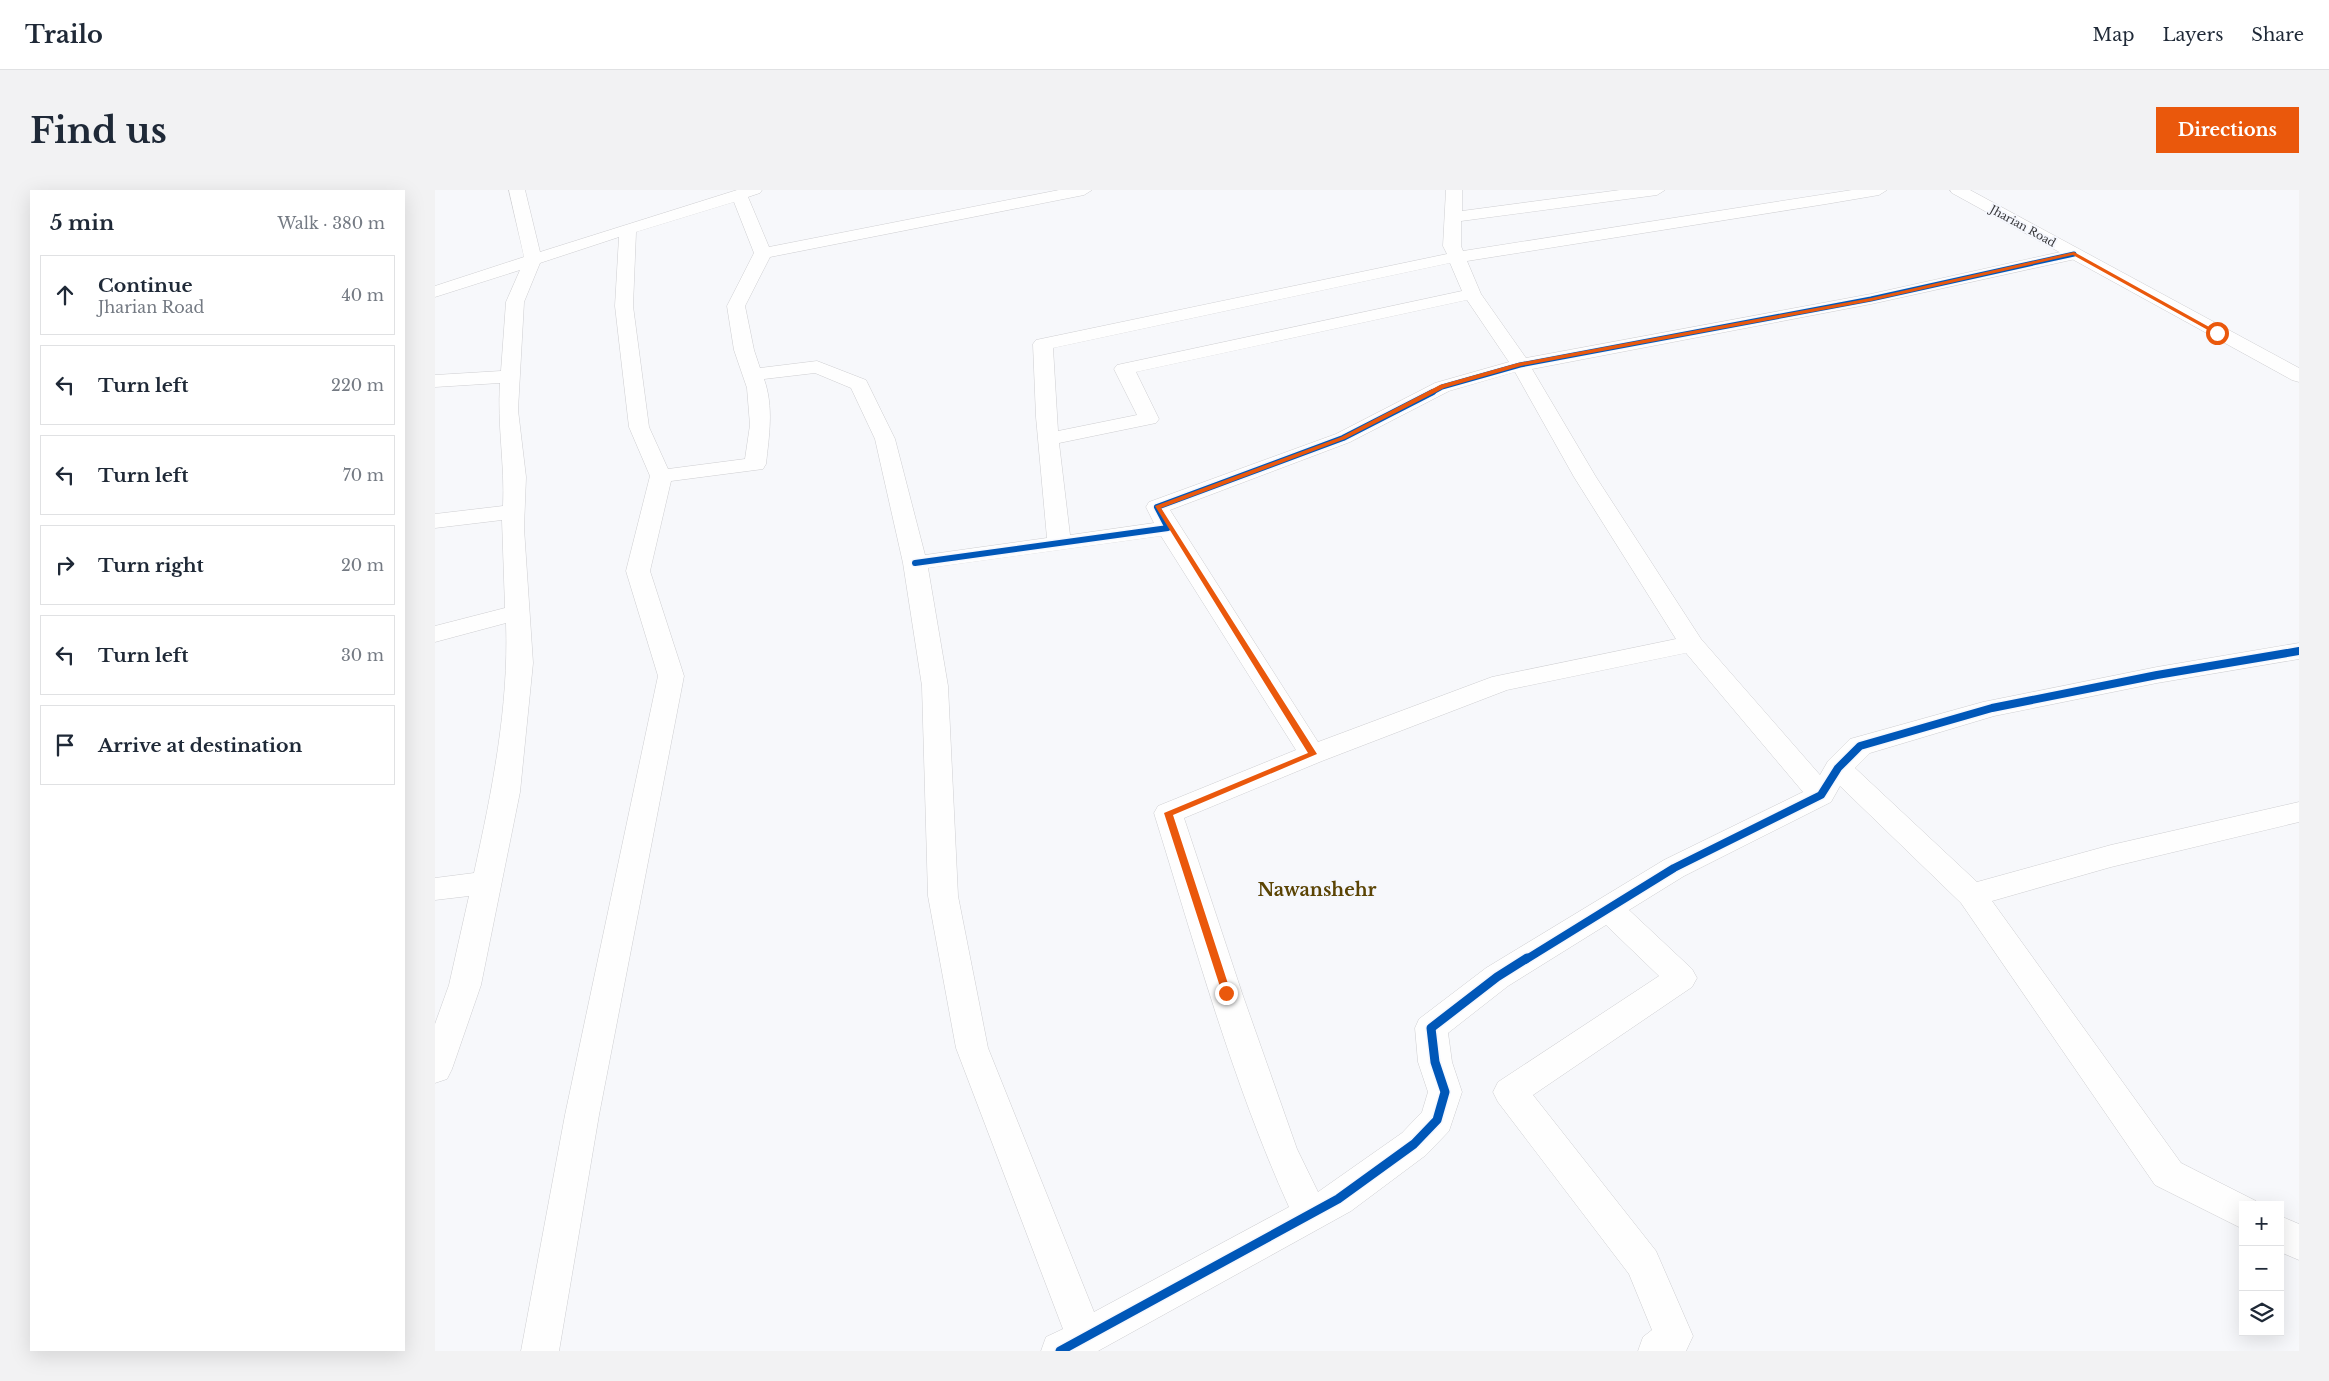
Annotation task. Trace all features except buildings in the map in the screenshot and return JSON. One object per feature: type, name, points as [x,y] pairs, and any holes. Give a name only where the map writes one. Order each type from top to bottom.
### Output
[{"type":"street","points":[[435,1069],[465,985],[487,882],[507,782],[520,663],[513,512],[515,478],[507,410],[515,302],[533,260],[517,190]]},
{"type":"street","points":[[763,253],[1084,190]]},
{"type":"street","points":[[1454,190],[1452,246],[1472,294],[1520,365],[1585,477],[1692,644],[1821,795]]},
{"type":"street","points":[[1453,217],[1657,190]]},
{"type":"street","points":[[1059,543],[1048,439],[1043,344],[1456,257],[1577,237],[1705,220],[1879,190]]},
{"type":"street","name":"Jharian Road","points":[[1959,190],[2299,376]]},
{"type":"street","points":[[435,292],[746,193],[763,253],[736,306],[744,350],[757,388],[760,425],[755,464],[661,476]]},
{"type":"street","points":[[540,1351],[582,1115],[671,676],[638,572],[661,476],[639,427],[624,306],[628,230]]},
{"type":"street","points":[[1313,754],[1168,528],[1157,507],[1343,438],[1442,387],[1520,365],[1871,299],[2074,254]]},
{"type":"street","points":[[1048,439],[1149,419],[1124,369],[1472,294]]},
{"type":"street","points":[[753,375],[817,367],[859,384],[885,439],[915,563],[935,686],[943,896],[973,1048],[1072,1344],[1338,1199],[1414,1144],[1437,1120],[1445,1092],[1435,1062],[1431,1028],[1497,977],[1674,868],[1821,795],[1838,768],[1860,746],[1993,708],[2157,675],[2299,651]]},
{"type":"street","points":[[435,381],[510,376]]},
{"type":"street","points":[[435,521],[513,512]]},
{"type":"street","points":[[915,563],[1168,528]]},
{"type":"street","points":[[435,634],[517,612]]},
{"type":"street","points":[[1310,1214],[1280,1150],[1223,984],[1169,813],[1313,754],[1501,683],[1692,644]]},
{"type":"street","points":[[1838,768],[1972,895],[2168,1174],[2239,1211]]},
{"type":"street","points":[[1972,895],[2111,856],[2299,812]]},
{"type":"street","points":[[435,890],[487,882]]},
{"type":"street","points":[[1608,908],[1681,978],[1510,1092],[1643,1263],[1674,1336],[1657,1351]]},
{"type":"cycle path","points":[[915,563],[1168,528],[1157,507],[1343,438],[1442,387],[1520,365],[1871,299],[2074,254]]},
{"type":"cycle path","points":[[1060,1351],[1338,1199],[1414,1144],[1437,1120],[1445,1092],[1435,1062],[1431,1028],[1497,977],[1674,868],[1821,795],[1838,768],[1860,746],[1992,708],[2157,675],[2299,651]]},
{"type":"district","name":"Nawanshehr","points":[[1317,890]]},
{"type":"route","points":[[1226,993],[1169,813],[1313,754],[1243,642],[1168,528],[1157,507],[1343,438],[1442,387],[1520,365],[1871,299],[2074,254],[2217,333]]}]
